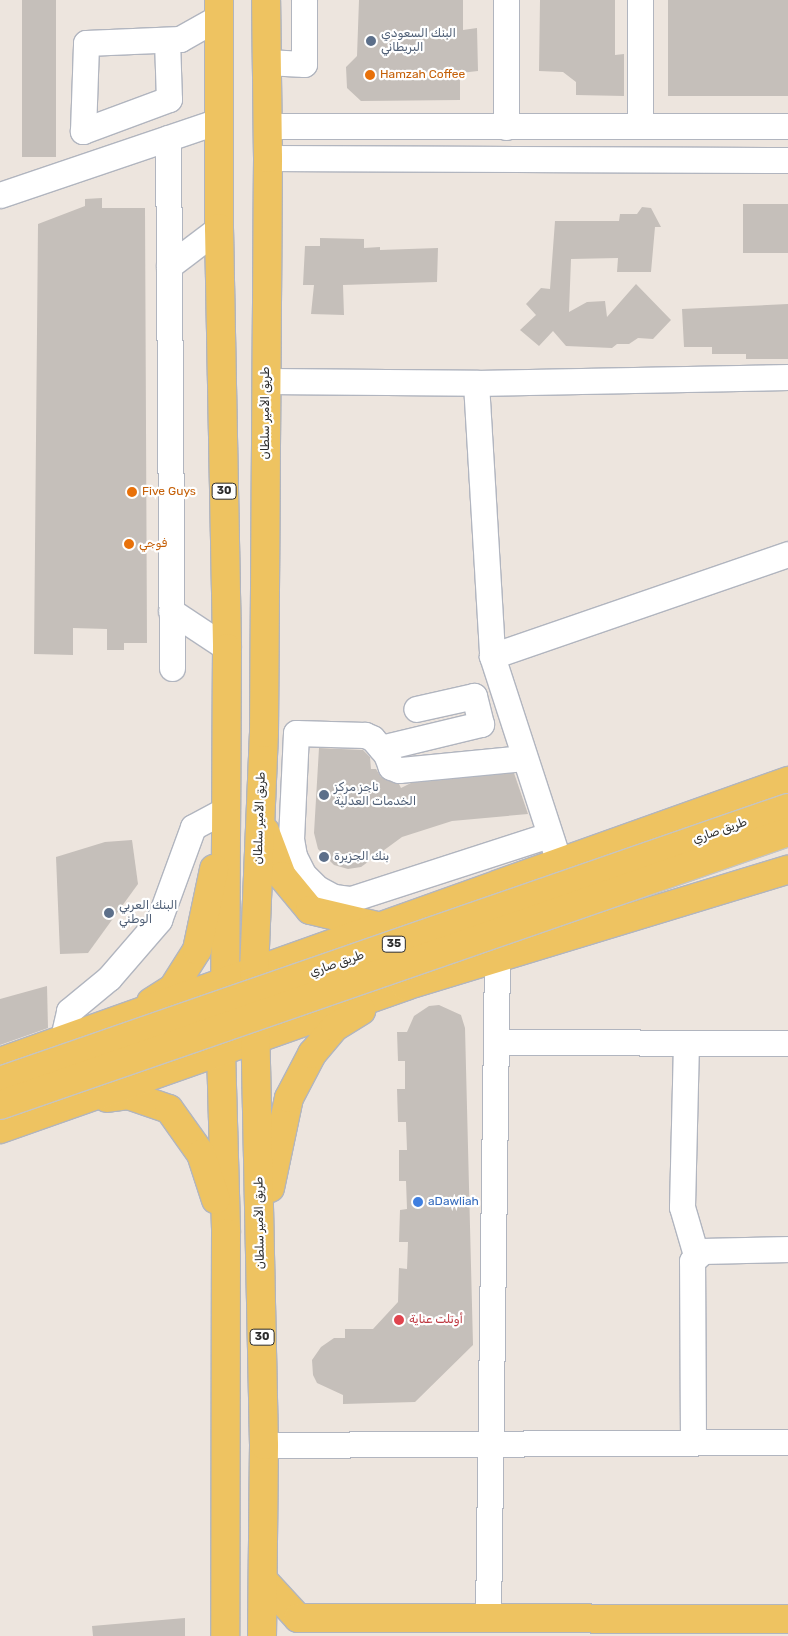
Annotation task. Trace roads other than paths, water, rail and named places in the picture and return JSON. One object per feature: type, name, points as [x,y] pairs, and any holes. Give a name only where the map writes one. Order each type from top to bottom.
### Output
[{"type":"main road","name":"طريق الأمير سلطان","points":[[262,1636],[264,1445],[257,1037],[254,971],[264,733],[268,158],[266,0]]},
{"type":"main road","name":"30","points":[[220,9],[219,228],[227,648],[225,983],[221,1050],[226,1232],[225,1636]]},
{"type":"main road","points":[[0,1062],[62,1042],[254,971],[560,864],[788,780]]},
{"type":"main road","name":"طريق صاري","points":[[0,1081],[788,808]]},
{"type":"main road","points":[[126,1017],[173,988],[197,950],[227,809]]},
{"type":"main road","points":[[260,818],[282,876],[310,910],[382,927]]},
{"type":"main road","name":"طريق صاري","points":[[0,1105],[788,832]]},
{"type":"main road","points":[[0,1129],[88,1100],[257,1037],[405,986],[497,956],[788,870]]},
{"type":"main road","points":[[382,927],[303,969],[297,976],[296,990],[303,1000],[315,1001],[405,986]]},
{"type":"main road","points":[[261,1233],[289,1098],[312,1054],[336,1027],[405,986]]},
{"type":"main road","points":[[62,1042],[142,1025],[163,1038],[159,1058],[88,1100]]},
{"type":"main road","points":[[88,1100],[128,1095],[169,1108],[201,1154],[226,1232]]},
{"type":"main road","points":[[264,1580],[298,1618],[788,1619]]},
{"type":"street","points":[[266,62],[304,64],[304,0]]},
{"type":"street","points":[[506,0],[506,127]]},
{"type":"street","points":[[640,0],[640,126]]},
{"type":"street","points":[[93,164],[84,131],[86,43],[174,39],[220,9]]},
{"type":"street","points":[[84,131],[169,99],[174,39]]},
{"type":"street","points":[[0,196],[219,121]]},
{"type":"street","points":[[268,126],[788,126]]},
{"type":"street","points":[[554,127],[554,159]]},
{"type":"street","points":[[168,138],[172,668]]},
{"type":"street","points":[[268,158],[788,160]]},
{"type":"street","points":[[170,266],[219,228]]},
{"type":"street","points":[[266,381],[476,383],[788,377]]},
{"type":"street","points":[[476,383],[492,656],[560,864]]},
{"type":"street","points":[[492,656],[788,554]]},
{"type":"street","points":[[171,611],[227,648]]},
{"type":"street","points":[[381,748],[481,724],[474,696],[416,709]]},
{"type":"street","points":[[264,733],[365,735],[381,748],[391,767],[399,770],[524,758]]},
{"type":"street","points":[[296,733],[291,839],[294,856],[304,874],[317,888],[334,897],[351,899],[549,835]]},
{"type":"street","points":[[62,1042],[69,1011],[109,978],[159,920],[193,827],[227,809]]},
{"type":"street","points":[[488,1618],[497,956]]},
{"type":"street","points":[[496,1042],[788,1043]]},
{"type":"street","points":[[686,1043],[682,1207],[696,1255]]},
{"type":"street","points":[[693,1443],[692,1261],[696,1255],[703,1252],[788,1249]]},
{"type":"street","points":[[264,1445],[788,1442]]},
{"type":"place","name":"البنك السعودي البريطاني","points":[[371,41]]},
{"type":"place","name":"Hamzah Coffee","points":[[370,75]]},
{"type":"place","name":"Five Guys","points":[[132,492]]},
{"type":"place","name":"فوجي","points":[[129,544]]},
{"type":"place","name":"ناجز مركز الخدمات العدلية","points":[[324,795]]},
{"type":"place","name":"بنك الجزيرة","points":[[324,857]]},
{"type":"place","name":"البنك العربي الوطني","points":[[109,913]]},
{"type":"place","name":"aDawliah","points":[[418,1202]]},
{"type":"place","name":"أوتلت عناية","points":[[399,1320]]}]
